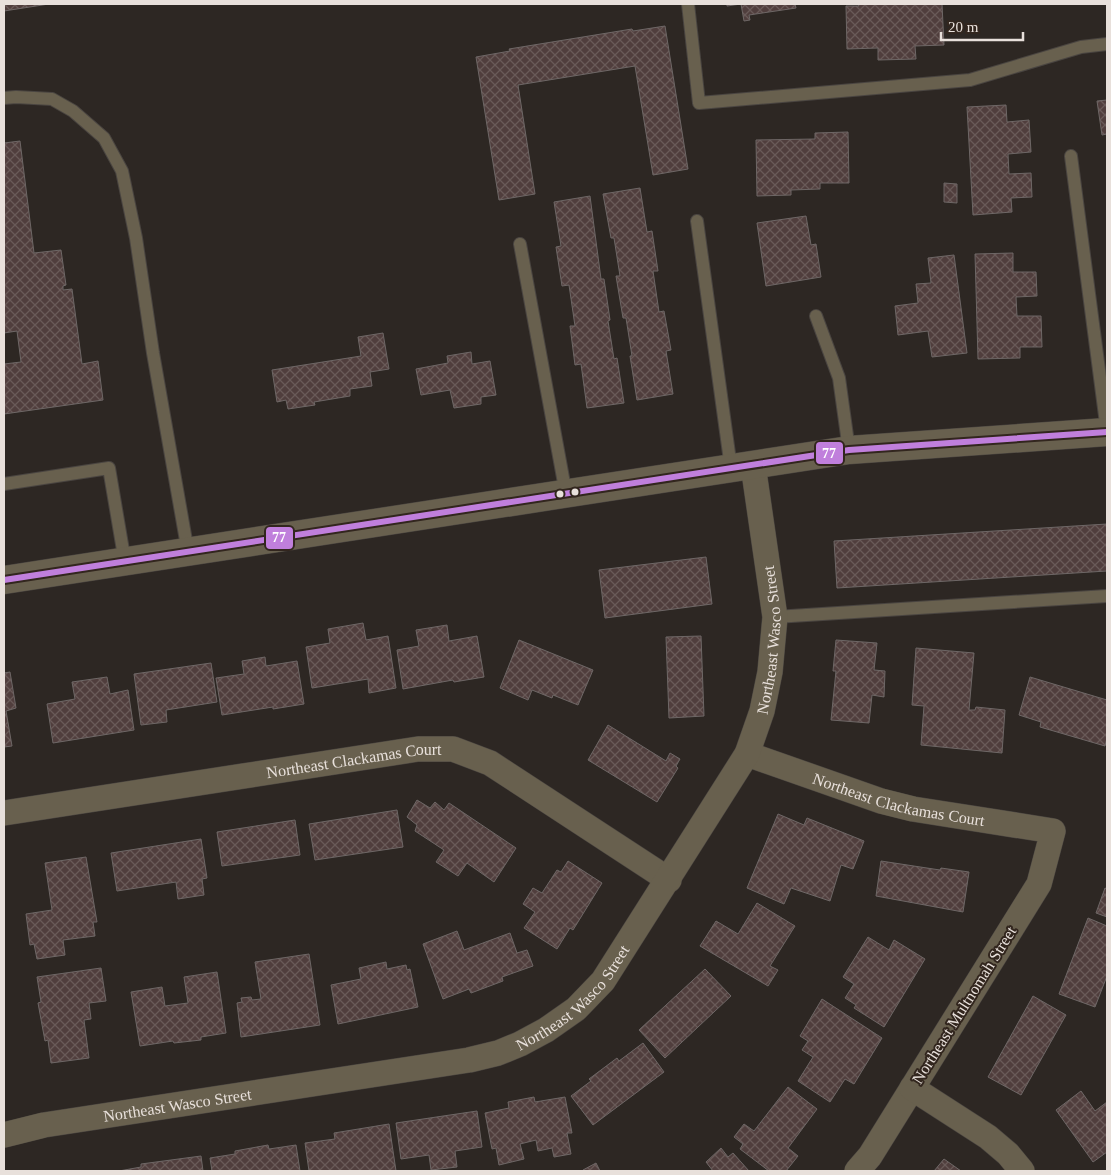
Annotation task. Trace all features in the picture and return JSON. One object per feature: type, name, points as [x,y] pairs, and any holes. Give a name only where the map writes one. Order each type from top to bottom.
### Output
[{"type":"street","points":[[4,580],[849,450],[1107,432]]},
{"type":"street","name":"Northeast Wasco Street","points":[[4,1135],[44,1125],[469,1060],[498,1053],[520,1044],[546,1030],[576,1009],[603,982],[669,880],[747,754],[762,711],[770,672],[775,617],[742,466]]},
{"type":"street","name":"Northeast Clackamas Court","points":[[4,813],[418,749],[453,749],[490,763],[669,880]]},
{"type":"street","name":"Northeast Clackamas Court","points":[[747,754],[881,801],[913,809],[1053,831]]},
{"type":"street","name":"Northeast Multnomah Street","points":[[857,1171],[870,1156],[1039,884],[1053,831]]},
{"type":"street","points":[[912,1088],[988,1137],[1008,1154],[1022,1171]]},
{"type":"lane","points":[[688,4],[699,104],[970,80],[1081,47],[1107,44]]},
{"type":"lane","points":[[4,98],[52,99],[73,111],[104,138],[122,171],[136,238],[153,353],[188,552]]},
{"type":"lane","points":[[1071,156],[1107,432]]},
{"type":"lane","points":[[697,221],[742,466]]},
{"type":"lane","points":[[520,244],[566,494]]},
{"type":"lane","points":[[816,316],[839,378],[849,450]]},
{"type":"lane","points":[[4,484],[109,468],[125,562]]},
{"type":"lane","points":[[775,617],[1107,596]]},
{"type":"building","points":[[4,4],[49,4],[4,11]]},
{"type":"building","points":[[741,4],[795,4],[796,8],[749,15],[750,20],[744,21]]},
{"type":"building","points":[[858,4],[942,4],[944,45],[915,46],[916,59],[878,60],[878,48],[847,49],[846,6],[859,6]]},
{"type":"building","points":[[665,26],[688,169],[653,175],[635,66],[518,85],[535,194],[499,200],[476,57],[510,51],[509,49],[632,29],[633,31]]},
{"type":"building","points":[[1107,100],[1107,134],[1102,135],[1097,101]]},
{"type":"building","points":[[1006,105],[1007,122],[1029,120],[1031,152],[1008,154],[1009,174],[1031,173],[1032,197],[1011,198],[1012,212],[973,215],[967,107]]},
{"type":"building","points":[[848,132],[849,183],[820,183],[820,189],[791,190],[791,195],[757,196],[756,140],[815,139],[815,133]]},
{"type":"building","points":[[20,141],[34,253],[61,250],[66,285],[63,286],[63,290],[72,289],[82,364],[98,361],[103,400],[4,414],[4,364],[21,362],[17,331],[4,333],[4,143]]},
{"type":"building","points":[[944,183],[957,184],[957,203],[944,202]]},
{"type":"building","points":[[640,188],[647,232],[652,231],[658,271],[653,271],[659,312],[664,311],[671,350],[666,351],[673,394],[637,400],[626,318],[623,318],[616,276],[620,276],[614,238],[611,238],[603,194]]},
{"type":"building","points":[[590,196],[601,279],[604,279],[614,359],[617,358],[624,403],[587,408],[581,364],[575,365],[570,326],[575,326],[569,285],[562,286],[556,247],[561,246],[554,202]]},
{"type":"building","points":[[806,216],[811,245],[816,244],[821,277],[766,286],[757,223]]},
{"type":"building","points":[[1013,253],[1013,272],[1036,272],[1037,296],[1016,297],[1017,316],[1041,316],[1042,347],[1020,347],[1020,358],[978,359],[975,254]]},
{"type":"building","points":[[954,255],[967,353],[932,357],[928,331],[898,335],[895,306],[918,303],[916,284],[931,283],[928,258]]},
{"type":"building","points":[[383,333],[389,369],[370,372],[372,386],[350,389],[350,396],[314,402],[315,405],[288,409],[286,400],[277,402],[272,370],[361,356],[358,337]]},
{"type":"building","points":[[471,352],[472,364],[490,361],[496,395],[481,397],[481,404],[454,408],[450,390],[421,395],[416,369],[448,363],[447,356]]},
{"type":"building","points":[[1107,524],[1107,571],[837,588],[834,541]]},
{"type":"building","points":[[706,557],[712,604],[605,618],[599,570]]},
{"type":"building","points":[[363,623],[366,640],[388,636],[396,688],[369,693],[368,679],[312,688],[306,647],[330,643],[328,629]]},
{"type":"building","points":[[447,625],[449,641],[477,636],[484,677],[454,682],[453,680],[403,689],[397,650],[419,646],[416,630]]},
{"type":"building","points":[[701,636],[704,716],[669,718],[666,637]]},
{"type":"building","points":[[519,640],[593,670],[578,705],[553,695],[552,698],[532,690],[528,700],[500,688]]},
{"type":"building","points":[[836,640],[877,643],[874,670],[885,671],[884,697],[872,695],[869,723],[831,720],[836,671],[833,671]]},
{"type":"building","points":[[916,648],[974,653],[969,710],[975,710],[976,707],[1005,710],[1002,753],[921,745],[924,706],[912,705]]},
{"type":"building","points":[[265,657],[266,666],[297,661],[304,704],[222,715],[216,678],[244,674],[242,661]]},
{"type":"building","points":[[211,663],[217,702],[166,710],[167,722],[141,725],[134,674]]},
{"type":"building","points":[[10,672],[16,708],[6,711],[12,746],[4,747],[4,673]]},
{"type":"building","points":[[107,677],[110,694],[128,690],[134,730],[53,743],[47,704],[75,699],[72,682]]},
{"type":"building","points":[[1030,677],[1107,700],[1107,738],[1105,746],[1040,727],[1041,722],[1019,715]]},
{"type":"building","points":[[608,725],[666,761],[670,753],[680,759],[676,766],[678,768],[657,802],[588,760]]},
{"type":"building","points":[[417,800],[430,808],[435,802],[444,810],[449,803],[516,848],[494,882],[467,863],[458,876],[436,862],[444,850],[415,831],[417,825],[407,817]]},
{"type":"building","points":[[397,810],[403,847],[315,860],[309,824]]},
{"type":"building","points":[[778,814],[804,825],[807,818],[864,841],[853,869],[841,865],[830,901],[791,888],[784,904],[747,888]]},
{"type":"building","points":[[295,820],[300,855],[222,866],[217,832]]},
{"type":"building","points":[[201,839],[207,878],[202,879],[204,895],[178,899],[176,882],[117,891],[111,853]]},
{"type":"building","points":[[86,857],[97,922],[93,922],[95,936],[63,940],[65,955],[37,959],[34,944],[30,945],[26,914],[52,910],[45,863]]},
{"type":"building","points":[[568,861],[602,883],[573,930],[570,928],[557,949],[524,928],[535,912],[523,904],[533,888],[542,893],[557,870],[561,872]]},
{"type":"building","points":[[881,861],[940,870],[941,868],[969,872],[963,912],[876,896]]},
{"type":"building","points":[[1105,888],[1107,889],[1107,917],[1096,913]]},
{"type":"building","points":[[757,903],[795,926],[770,966],[778,970],[768,986],[700,946],[716,921],[738,934]]},
{"type":"building","points":[[1088,918],[1107,926],[1107,976],[1095,1007],[1059,994]]},
{"type":"building","points":[[457,931],[464,950],[510,933],[517,953],[527,950],[533,966],[502,977],[503,981],[471,993],[469,989],[443,999],[423,944]]},
{"type":"building","points":[[868,937],[889,950],[894,940],[925,959],[884,1027],[854,1008],[856,1005],[845,998],[854,984],[843,977]]},
{"type":"building","points":[[309,954],[320,1025],[241,1037],[237,1003],[242,1002],[241,998],[261,999],[255,962]]},
{"type":"building","points":[[386,962],[387,969],[406,965],[407,970],[410,969],[418,1007],[338,1024],[331,985],[361,979],[359,968]]},
{"type":"building","points":[[101,968],[106,1001],[89,1003],[91,1019],[84,1020],[89,1058],[51,1063],[48,1040],[45,1041],[38,1003],[41,1002],[37,977]]},
{"type":"building","points":[[705,969],[731,996],[665,1058],[639,1030]]},
{"type":"building","points":[[217,972],[226,1033],[201,1037],[201,1040],[174,1043],[173,1041],[140,1046],[131,992],[162,987],[165,1006],[188,1003],[184,977]]},
{"type":"building","points":[[1033,996],[1066,1015],[1021,1095],[988,1077]]},
{"type":"building","points":[[822,999],[882,1038],[854,1084],[845,1079],[830,1102],[798,1081],[813,1057],[802,1050],[808,1041],[800,1036]]},
{"type":"building","points":[[643,1043],[664,1072],[593,1125],[571,1096],[591,1081],[589,1079],[617,1058],[619,1061]]},
{"type":"building","points":[[788,1087],[817,1109],[788,1148],[798,1156],[786,1171],[769,1171],[740,1149],[743,1144],[734,1137],[744,1124],[754,1131]]},
{"type":"building","points":[[1081,1091],[1095,1111],[1107,1102],[1107,1152],[1093,1162],[1056,1110]]},
{"type":"building","points":[[534,1097],[535,1102],[565,1097],[572,1133],[567,1133],[571,1154],[554,1157],[552,1148],[538,1151],[536,1140],[520,1144],[524,1159],[499,1165],[496,1148],[492,1149],[485,1113],[509,1108],[508,1102]]},
{"type":"building","points":[[477,1111],[482,1147],[455,1151],[457,1167],[431,1170],[429,1155],[401,1159],[396,1123]]},
{"type":"building","points":[[389,1124],[396,1171],[309,1171],[305,1143],[335,1139],[334,1133]]},
{"type":"building","points":[[268,1145],[269,1149],[296,1145],[300,1171],[212,1171],[210,1158],[235,1154],[235,1151]]},
{"type":"building","points":[[721,1148],[728,1157],[733,1153],[749,1171],[713,1171],[706,1162]]},
{"type":"building","points":[[201,1156],[203,1171],[119,1171],[141,1167],[141,1164]]},
{"type":"building","points":[[944,1159],[961,1171],[934,1171]]},
{"type":"building","points":[[596,1163],[600,1171],[583,1171],[583,1170]]},
{"type":"transit line","name":"77","points":[[4,580],[849,450],[1107,432]]}]
